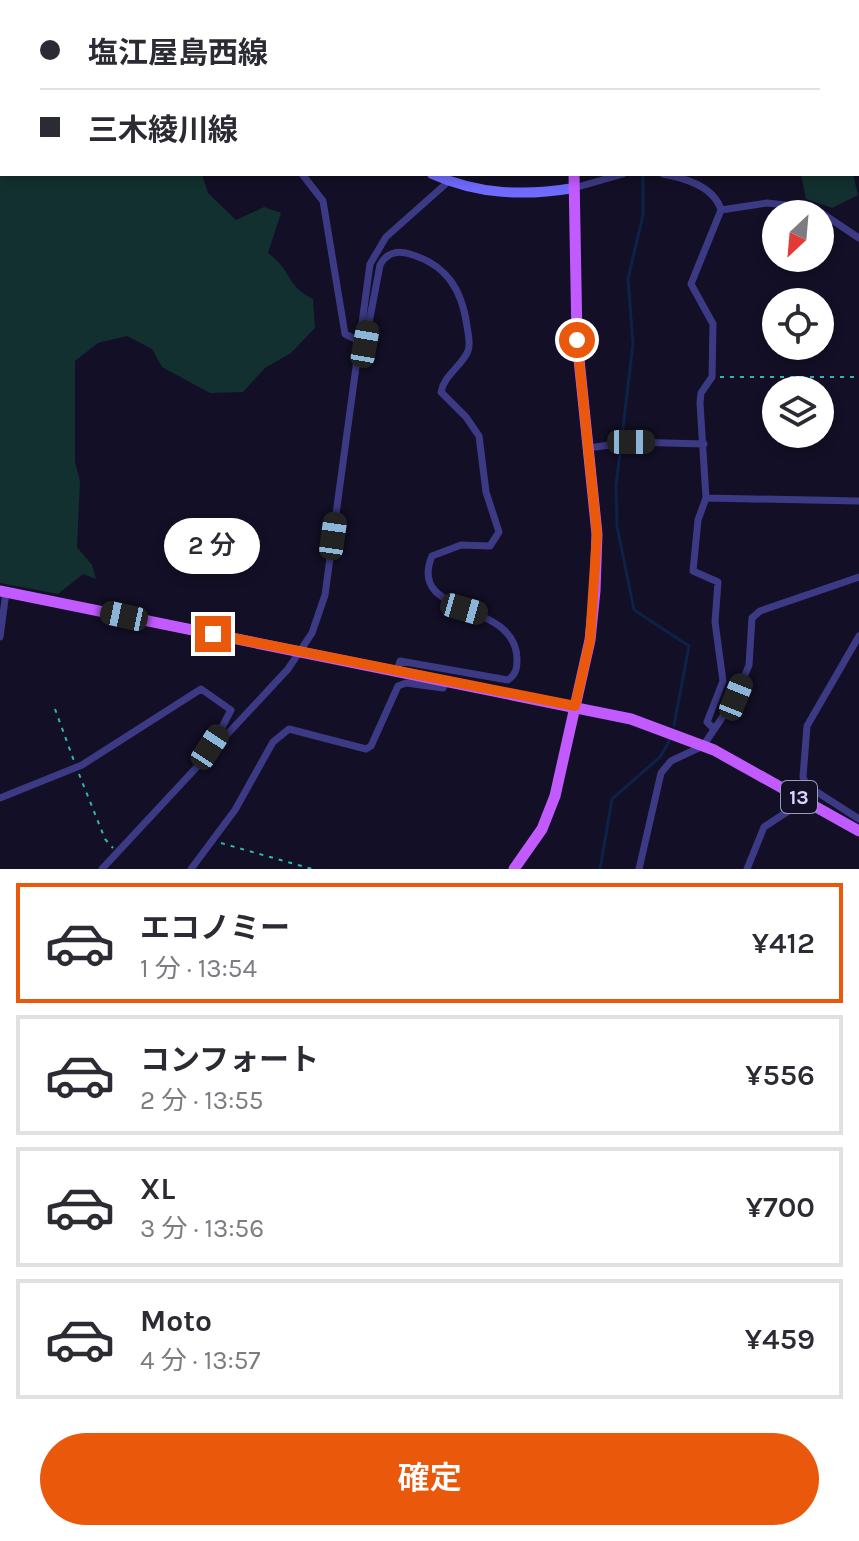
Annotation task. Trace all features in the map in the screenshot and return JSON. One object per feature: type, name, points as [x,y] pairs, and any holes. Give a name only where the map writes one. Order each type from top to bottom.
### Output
[{"type":"main road","points":[[514,869],[542,829],[555,796],[590,640],[595,591],[597,534],[577,340],[574,176]]},
{"type":"main road","name":"13","points":[[3,592],[631,719],[703,746],[859,831]]},
{"type":"street","points":[[304,176],[323,201],[332,240],[343,329],[365,344],[384,257],[407,252],[436,266],[455,282],[469,342],[465,357],[441,392],[466,417],[479,436],[486,492],[499,532],[490,546],[461,545],[432,556],[432,582],[446,602],[481,614],[506,629],[517,650],[515,672],[508,680],[400,661],[397,671]]},
{"type":"street","points":[[437,176],[524,195],[574,188],[616,176]]},
{"type":"street","points":[[677,176],[700,186],[719,202],[721,210],[691,284],[713,324],[712,377],[701,393],[706,498],[698,520],[693,571],[718,582],[720,588],[715,622],[723,681],[707,722],[714,729]]},
{"type":"street","points":[[102,869],[301,651],[312,633],[325,595],[370,264],[386,237],[449,181]]},
{"type":"street","points":[[721,210],[762,204]]},
{"type":"street","points":[[834,221],[859,238]]},
{"type":"street","points":[[588,448],[631,442],[704,444]]},
{"type":"street","points":[[706,498],[859,501]]},
{"type":"street","points":[[639,869],[661,773],[671,761],[703,746],[736,697],[749,665],[752,618],[760,611],[859,577]]},
{"type":"street","points":[[0,637],[3,592]]},
{"type":"street","points":[[859,636],[807,726],[803,777],[806,785],[859,819]]},
{"type":"street","points":[[191,869],[235,810],[273,742],[289,729],[366,749],[371,746],[398,686],[406,683],[443,688],[446,681]]},
{"type":"street","points":[[0,798],[77,767],[201,689],[231,710],[210,747],[212,749]]},
{"type":"street","points":[[747,869],[764,827],[793,808],[806,785]]},
{"type":"path","points":[[712,377],[859,377]]},
{"type":"path","points":[[55,709],[105,839],[118,853]]},
{"type":"path","points":[[212,840],[295,867],[312,869]]},
{"type":"green space","points":[[0,176],[203,176],[208,193],[236,220],[264,207],[281,213],[268,253],[282,266],[293,283],[313,299],[315,328],[291,353],[265,368],[243,392],[210,393],[162,367],[152,349],[127,336],[98,343],[75,361],[75,462],[80,481],[77,547],[92,565],[96,579],[83,574],[58,594],[0,583]]},
{"type":"green space","points":[[801,176],[853,176],[858,195],[834,207],[834,200],[806,199]]},
{"type":"waterway","points":[[643,176],[643,215],[628,279],[633,344],[616,486],[617,526],[634,610],[689,646],[674,725]]},
{"type":"waterway","points":[[600,869],[612,799],[660,757],[671,738]]},
{"type":"route","points":[[213,634],[575,706],[590,640],[597,534],[577,340]]}]
